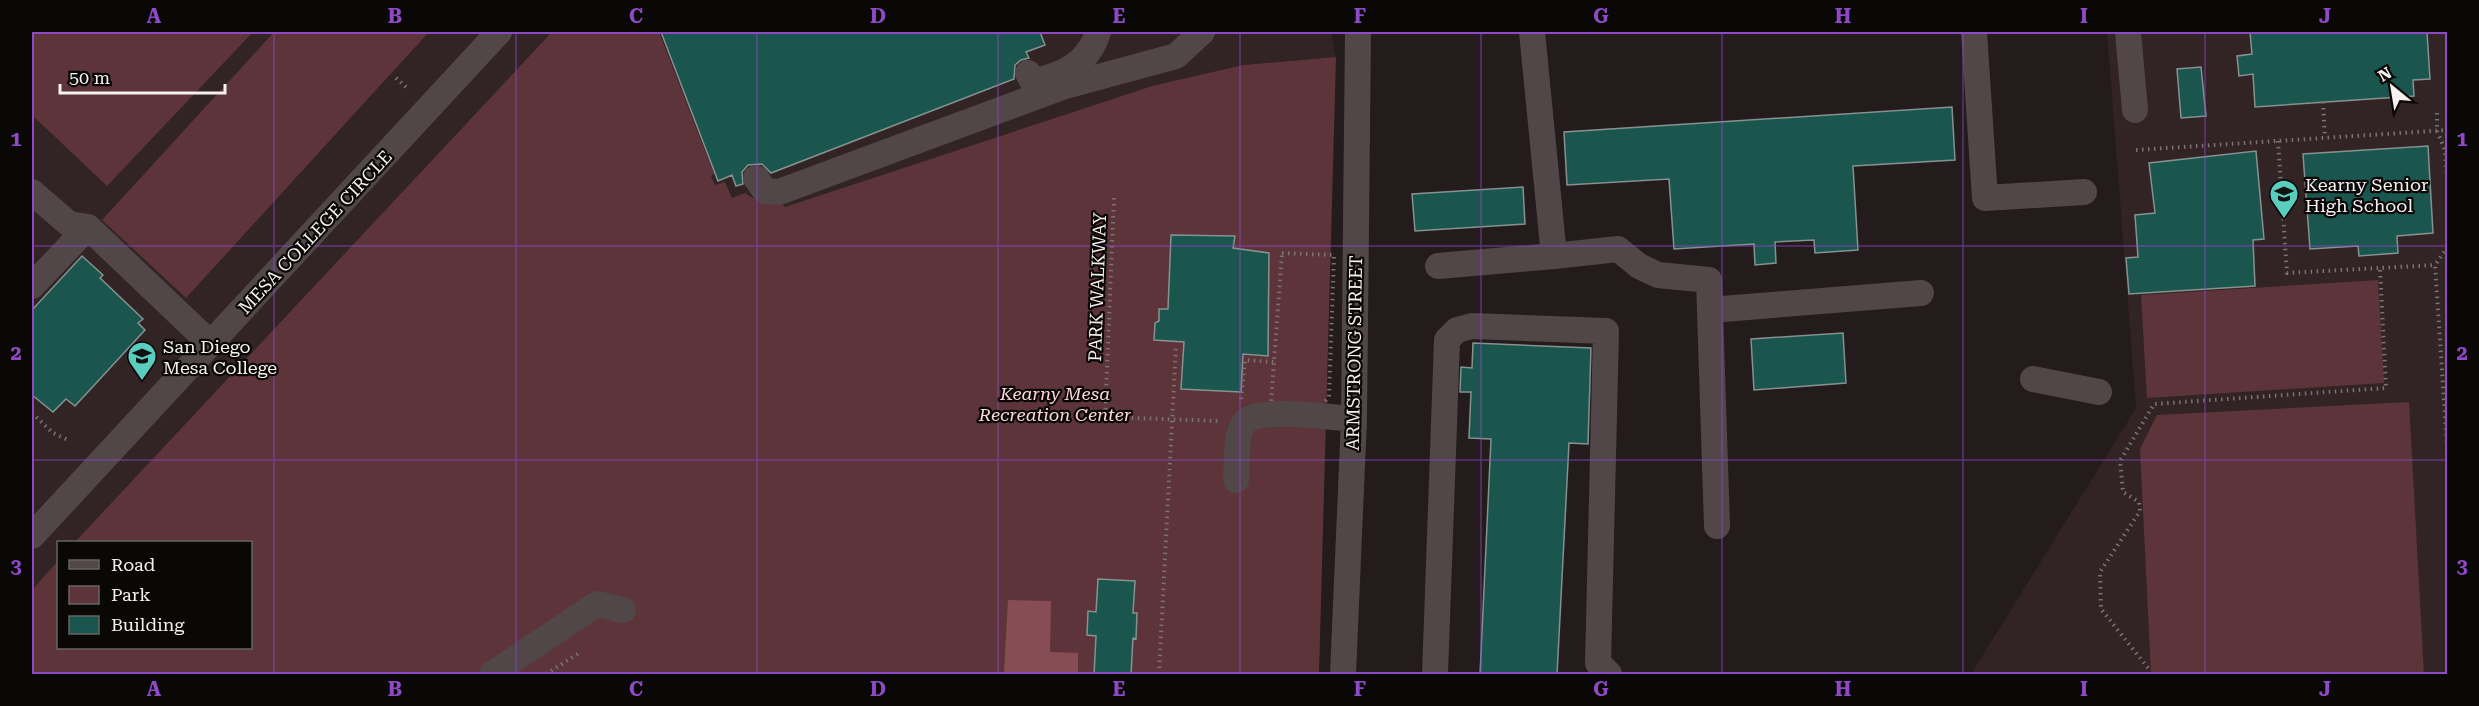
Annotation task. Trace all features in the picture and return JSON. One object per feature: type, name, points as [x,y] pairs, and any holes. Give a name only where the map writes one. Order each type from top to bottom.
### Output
[{"type":"street","name":"MESA COLLEGE CIRCLE","points":[[32,536],[499,32]]},
{"type":"street","points":[[1028,74],[1036,81],[1076,65],[1091,48],[1098,32]]},
{"type":"street","points":[[756,178],[765,191],[779,192],[1062,87],[1176,56],[1202,32]]},
{"type":"street","name":"ARMSTRONG STREET","points":[[1343,675],[1354,418],[1358,32]]},
{"type":"street","points":[[1532,32],[1554,256]]},
{"type":"street","points":[[1974,32],[1985,198],[2084,192]]},
{"type":"street","points":[[2127,32],[2135,110]]},
{"type":"street","points":[[32,192],[69,224],[88,227],[211,344]]},
{"type":"street","points":[[32,286],[88,227]]},
{"type":"street","points":[[1438,266],[1618,249],[1639,266],[1658,275],[1709,280],[1717,526]]},
{"type":"street","points":[[1710,310],[1922,293]]},
{"type":"street","points":[[1435,675],[1447,340],[1457,330],[1472,326],[1606,331],[1598,663],[1609,675]]},
{"type":"street","points":[[2033,379],[2099,392]]},
{"type":"street","points":[[1236,480],[1239,435],[1246,421],[1262,414],[1354,418]]},
{"type":"street","points":[[492,675],[597,604],[623,610]]},
{"type":"path","points":[[396,78],[406,87]]},
{"type":"path","points":[[2323,102],[2325,138]]},
{"type":"path","points":[[2437,113],[2437,131],[2445,150],[2448,192]]},
{"type":"path","points":[[2136,150],[2448,130]]},
{"type":"path","points":[[2278,141],[2287,273],[2435,265]]},
{"type":"path","name":"PARK WALKWAY","points":[[1114,198],[1105,417],[1221,421],[1227,416]]},
{"type":"path","points":[[2448,246],[2435,265],[2448,461]]},
{"type":"path","points":[[1261,403],[1322,405],[1329,397],[1334,255],[1282,253],[1271,403]]},
{"type":"path","points":[[2148,675],[2148,668],[2101,609],[2100,572],[2140,512],[2139,502],[2123,492],[2120,461],[2154,404],[2386,388],[2380,268]]},
{"type":"path","points":[[1159,675],[1176,345]]},
{"type":"path","points":[[1240,405],[1245,360],[1274,362]]},
{"type":"path","points":[[32,412],[53,433],[70,441]]},
{"type":"path","points":[[546,675],[579,653]]},
{"type":"shaded area","name":"San Diego Mesa College","points":[[32,32],[1331,32],[1336,57],[1243,65],[1152,86],[750,219],[106,541],[57,541],[57,592],[32,621]]},
{"type":"shaded area","name":"Kearny Senior High School","points":[[2107,32],[2447,32],[2447,674],[1971,674],[2136,408]]},
{"type":"shaded area","points":[[1008,600],[1051,601],[1050,652],[1078,653],[1078,674],[1004,673]]},
{"type":"green space","points":[[32,32],[253,32],[107,186],[32,115]]},
{"type":"green space","points":[[274,32],[429,32],[186,298],[102,220]]},
{"type":"green space","name":"Kearny Mesa Recreation Center","points":[[552,32],[659,32],[714,174],[711,176],[715,185],[725,182],[732,198],[745,193],[760,200],[776,198],[785,207],[1152,86],[1243,65],[1336,57],[1319,674],[32,674],[32,590],[57,562],[57,649],[252,649],[252,541],[76,541]]},
{"type":"green space","points":[[2378,280],[2384,383],[2147,398],[2141,295]]},
{"type":"green space","points":[[2409,402],[2424,674],[2151,674],[2140,449],[2157,415]]},
{"type":"building","points":[[661,32],[1040,32],[1045,45],[1026,52],[1029,58],[1015,65],[1014,79],[771,173],[762,164],[748,165],[742,172],[743,184],[736,186],[732,175],[718,181]]},
{"type":"building","points":[[2250,32],[2427,32],[2430,79],[2413,80],[2414,96],[2255,107],[2253,74],[2239,76],[2237,56],[2252,54]]},
{"type":"building","points":[[2201,67],[2206,116],[2181,118],[2177,69]]},
{"type":"building","points":[[1952,107],[1955,160],[1853,166],[1858,250],[1815,253],[1814,240],[1775,242],[1776,263],[1755,265],[1754,244],[1674,249],[1669,179],[1567,185],[1564,132]]},
{"type":"building","points":[[2428,146],[2433,233],[2397,236],[2398,253],[2359,256],[2358,246],[2310,249],[2303,154]]},
{"type":"building","points":[[2256,151],[2264,239],[2253,240],[2255,286],[2129,294],[2126,258],[2138,257],[2135,215],[2155,213],[2149,163]]},
{"type":"building","points":[[1523,187],[1525,224],[1415,231],[1412,194]]},
{"type":"building","points":[[1171,235],[1235,236],[1233,248],[1269,253],[1268,356],[1243,354],[1241,392],[1181,389],[1184,342],[1154,340],[1155,323],[1159,321],[1159,309],[1168,309]]},
{"type":"building","points":[[82,256],[103,275],[100,278],[143,319],[138,323],[145,330],[75,406],[66,399],[53,412],[32,395],[32,310]]},
{"type":"building","points":[[1843,333],[1846,383],[1754,390],[1751,339]]},
{"type":"building","points":[[1473,343],[1591,348],[1588,444],[1569,443],[1557,675],[1480,675],[1491,439],[1469,438],[1471,392],[1460,392],[1461,367],[1472,368]]},
{"type":"building","points":[[1098,579],[1135,581],[1133,613],[1137,613],[1136,639],[1133,638],[1131,675],[1094,675],[1096,636],[1087,635],[1088,611],[1096,612]]},
{"type":"place","name":"Kearny Senior High School","points":[[2284,220]]},
{"type":"place","name":"San Diego Mesa College","points":[[142,382]]}]
